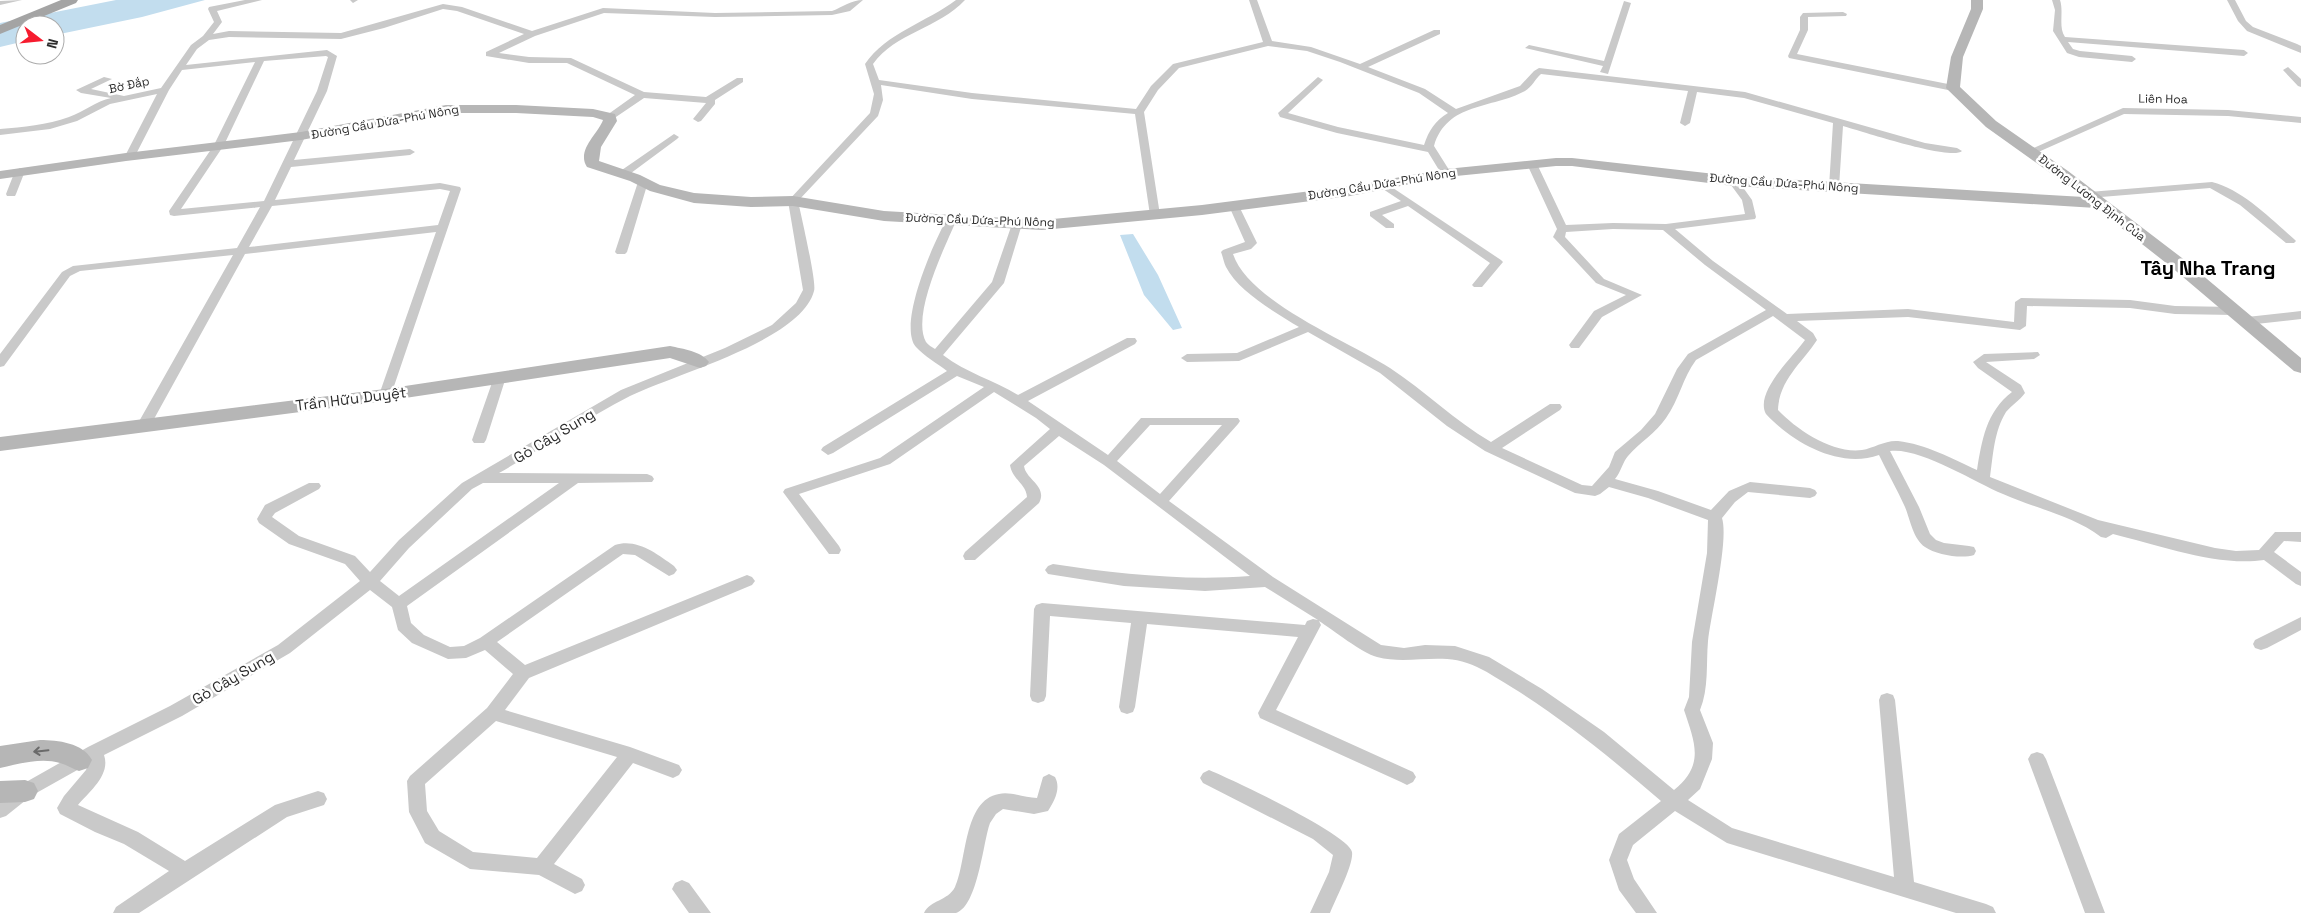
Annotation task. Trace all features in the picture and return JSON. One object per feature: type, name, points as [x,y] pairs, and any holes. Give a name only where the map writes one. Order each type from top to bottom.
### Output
[{"type":"main road","points":[[0,21],[51,0]]},
{"type":"main road","points":[[0,30],[72,0]]},
{"type":"street","points":[[0,3],[18,0]]},
{"type":"street","points":[[164,90],[194,47],[206,38],[218,22],[212,9],[258,0]]},
{"type":"street","points":[[740,80],[708,100],[642,95],[568,60],[529,60],[489,54],[532,34],[602,10],[724,15],[832,13],[847,9],[859,0]]},
{"type":"street","points":[[793,200],[875,114],[880,102],[876,82],[869,64],[872,59],[894,42],[961,0]]},
{"type":"street","points":[[1253,0],[1268,43]]},
{"type":"street","points":[[1843,14],[1806,15],[1804,17],[1804,30],[1792,56],[1953,88],[1957,57],[1977,9],[1978,0]]},
{"type":"street","points":[[2056,0],[2059,10],[2057,31],[2070,50],[2079,54],[2132,59]]},
{"type":"street","points":[[2231,0],[2244,23],[2256,32],[2301,50]]},
{"type":"street","points":[[1604,78],[1628,3]]},
{"type":"street","points":[[206,38],[230,34],[341,36],[381,26],[443,6],[459,8],[532,34]]},
{"type":"street","points":[[1360,67],[1437,32]]},
{"type":"street","points":[[2063,38],[2244,52]]},
{"type":"street","points":[[1155,215],[1139,112],[1154,88],[1176,66],[1268,43],[1308,49],[1422,91],[1454,112]]},
{"type":"street","points":[[1529,48],[1608,64]]},
{"type":"street","points":[[144,425],[288,164],[322,91],[332,56],[327,53],[179,68]]},
{"type":"street","points":[[261,59],[219,145],[174,213],[451,186],[456,189],[385,395]]},
{"type":"street","points":[[2288,70],[2301,84]]},
{"type":"street","points":[[1446,173],[1430,149],[1429,143],[1435,132],[1454,112],[1522,88],[1539,71],[1745,95],[1924,146],[1957,151]]},
{"type":"street","points":[[107,79],[82,90],[123,98]]},
{"type":"street","points":[[1318,80],[1283,115],[1337,130],[1430,149]]},
{"type":"street","points":[[876,82],[972,96],[1139,112]]},
{"type":"street","points":[[1685,123],[1693,88]]},
{"type":"street","name":"Đường Lương Định Của","points":[[1953,88],[1991,124],[2032,150],[2176,262],[2301,367]]},
{"type":"street","name":"Bờ Đắp","points":[[0,132],[47,127],[74,119],[107,102],[164,90]]},
{"type":"street","name":"Bờ Đắp","points":[[130,156],[164,90]]},
{"type":"street","points":[[610,118],[642,95]]},
{"type":"street","points":[[698,118],[712,102],[708,100]]},
{"type":"street","name":"Đường Cầu Dứa-Phú Nông","points":[[0,175],[130,156],[301,136],[401,117],[464,108],[593,113],[610,118],[590,158],[592,164],[676,195],[751,202],[793,200],[853,212],[951,221],[1042,225],[1155,215],[1384,186],[1446,173],[1572,162],[1733,181],[2093,199]]},
{"type":"street","name":"Liên Hoa","points":[[2032,150],[2123,111],[2228,113],[2301,120]]},
{"type":"street","points":[[1834,187],[1838,122]]},
{"type":"street","points":[[622,174],[674,137]]},
{"type":"street","points":[[288,164],[410,152]]},
{"type":"street","points":[[1532,164],[1562,229],[1559,237],[1600,281],[1636,295],[1598,314],[1575,344]]},
{"type":"street","points":[[11,194],[20,172]]},
{"type":"street","points":[[1562,229],[1613,226],[1666,227],[1751,217],[1747,200],[1733,181]]},
{"type":"street","points":[[622,252],[643,182]]},
{"type":"street","points":[[2093,199],[2212,185],[2228,191],[2290,241]]},
{"type":"street","points":[[1384,186],[1497,262],[1478,285]]},
{"type":"street","name":"Gò Cây Sung","points":[[0,810],[12,791],[176,711],[284,649],[311,630],[370,582],[404,544],[467,486],[626,393],[729,351],[776,328],[801,305],[809,290],[793,200]]},
{"type":"street","points":[[1390,226],[1374,214],[1409,202]]},
{"type":"street","points":[[1234,206],[1251,243],[1247,247],[1227,252],[1228,259],[1236,274],[1270,305],[1384,370],[1463,430],[1492,448],[1580,490],[1595,491],[1606,481],[1616,468],[1620,455],[1646,433],[1661,416],[1684,369],[1692,357],[1773,311]]},
{"type":"street","points":[[951,221],[923,286],[918,316],[918,335],[921,345],[956,371],[994,386],[1019,400],[1058,429],[1110,462],[1218,546],[1268,580],[1378,651],[1404,654],[1425,651],[1455,652],[1483,662],[1536,694],[1598,737],[1673,800],[1727,834],[1986,913]]},
{"type":"street","points":[[936,356],[998,283],[1017,224]]},
{"type":"street","points":[[1666,227],[1709,263],[1773,311],[1806,332],[1811,340],[1777,384],[1771,406],[1771,411],[1776,418],[1795,432],[1840,453],[1860,456],[1891,445],[1923,451],[1983,477],[2010,492],[2053,506],[2102,529],[2215,553],[2247,556],[2267,554],[2301,580]]},
{"type":"street","points":[[0,363],[66,274],[77,268],[442,228]]},
{"type":"street","points":[[1786,318],[1908,313],[2020,326],[2021,302],[2130,304],[2175,310],[2234,310]]},
{"type":"street","points":[[2247,321],[2301,315]]},
{"type":"street","points":[[1187,358],[1239,357],[1310,327]]},
{"type":"street","points":[[1019,400],[1131,341]]},
{"type":"street","name":"Trần Hữu Duyệt","points":[[0,444],[385,395],[670,352],[688,356],[700,362]]},
{"type":"street","points":[[1983,477],[1989,435],[2000,409],[2018,393],[2016,388],[1982,365],[1980,359],[2034,355]]},
{"type":"street","points":[[828,450],[956,371]]},
{"type":"street","points":[[479,440],[500,377]]},
{"type":"street","points":[[834,550],[790,492],[885,461],[994,386]]},
{"type":"street","points":[[1492,448],[1555,407]]},
{"type":"street","points":[[1110,462],[1146,421],[1233,421],[1161,501]]},
{"type":"street","points":[[970,556],[1034,499],[1033,488],[1018,473],[1018,465],[1058,429]]},
{"type":"street","points":[[1882,448],[1912,507],[1924,537],[1931,544],[1942,548],[1969,551]]},
{"type":"street","points":[[482,478],[647,478]]},
{"type":"street","points":[[399,604],[576,478]]},
{"type":"street","points":[[1606,481],[1653,494],[1714,517]]},
{"type":"street","points":[[314,486],[270,509],[264,519],[294,540],[350,560],[370,582],[399,604],[404,626],[418,640],[448,653],[466,652],[486,642],[620,549],[640,550],[669,570]]},
{"type":"street","points":[[1714,517],[1736,490],[1742,488],[1750,487],[1810,493]]},
{"type":"street","points":[[1647,913],[1626,884],[1618,860],[1626,840],[1694,784],[1703,759],[1704,743],[1692,710],[1697,697],[1700,642],[1714,553],[1716,523],[1714,517]]},
{"type":"street","points":[[2267,554],[2273,542],[2280,536],[2301,537]]},
{"type":"street","points":[[1053,570],[1124,580],[1205,585],[1268,580]]},
{"type":"street","points":[[575,885],[541,867],[470,860],[432,837],[418,812],[416,781],[493,713],[523,673],[747,581]]},
{"type":"street","points":[[1038,696],[1042,609],[1309,632]]},
{"type":"street","points":[[1318,613],[1266,713],[1406,777]]},
{"type":"street","points":[[1127,707],[1140,617]]},
{"type":"street","points":[[2261,644],[2301,623]]},
{"type":"street","points":[[486,642],[523,673]]},
{"type":"street","points":[[1887,700],[1905,889]]},
{"type":"street","points":[[493,713],[630,754],[673,770]]},
{"type":"street","points":[[0,756],[46,749],[98,759],[97,768],[70,800],[66,808],[131,838],[185,871]]},
{"type":"street","points":[[541,867],[630,754]]},
{"type":"street","points":[[2037,759],[2095,913]]},
{"type":"street","points":[[1209,778],[1320,833],[1343,852],[1338,872],[1320,913]]},
{"type":"street","points":[[934,913],[953,905],[961,894],[978,829],[988,809],[1000,801],[1034,806],[1042,805],[1049,782]]},
{"type":"street","points":[[123,913],[185,871],[281,811],[318,799]]},
{"type":"street","points":[[682,889],[701,913]]},
{"type":"water","points":[[116,0],[205,0],[142,17],[65,33],[65,15],[40,15]]},
{"type":"water","points":[[15,20],[15,43],[0,47],[0,23]]},
{"type":"water","points":[[1133,234],[1158,275],[1182,328],[1173,330],[1144,295],[1120,235]]},
{"type":"district","name":"Tây Nha Trang","points":[[2208,268]]}]
